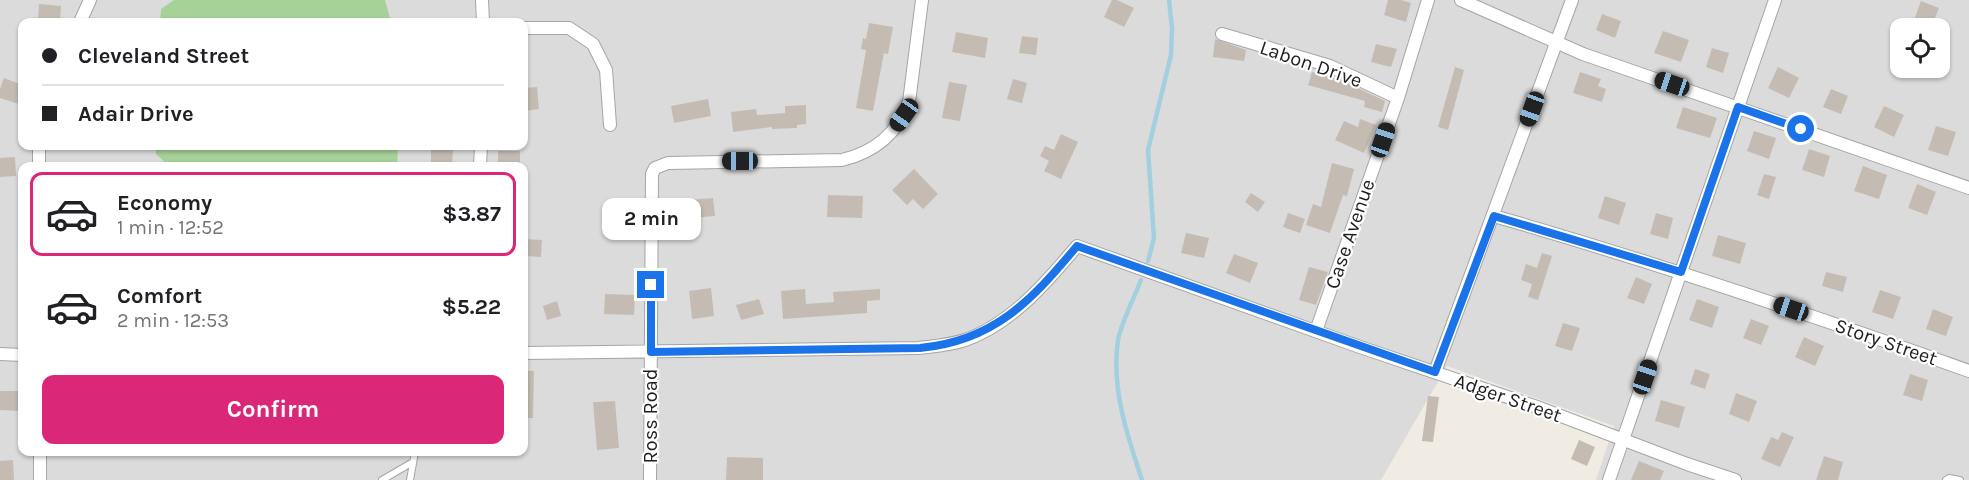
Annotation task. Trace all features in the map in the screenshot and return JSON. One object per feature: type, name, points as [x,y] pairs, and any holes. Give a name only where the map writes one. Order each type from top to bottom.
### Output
[{"type":"street","points":[[82,18],[90,0]]},
{"type":"street","points":[[482,0],[483,18]]},
{"type":"street","name":"Ross Road","points":[[650,480],[652,174],[655,168],[678,163],[842,160],[859,156],[875,147],[889,136],[904,115],[909,102],[922,0]]},
{"type":"street","name":"Case Avenue","points":[[1316,331],[1398,98],[1428,0]]},
{"type":"street","points":[[1461,0],[1583,54],[1969,188]]},
{"type":"street","points":[[1435,372],[1572,0]]},
{"type":"street","points":[[1609,480],[1775,0]]},
{"type":"street","points":[[528,28],[569,28],[592,44],[606,70],[610,125]]},
{"type":"street","name":"Labon Drive","points":[[1222,34],[1330,66],[1398,98]]},
{"type":"street","name":"Story Street","points":[[1494,216],[1681,272],[1969,371]]},
{"type":"street","name":"Adger Street","points":[[651,352],[920,348],[943,345],[976,335],[1006,318],[1057,270],[1077,246],[1540,408],[1735,480]]},
{"type":"street","points":[[528,353],[651,352]]},
{"type":"street","points":[[0,354],[18,355]]},
{"type":"street","points":[[40,456],[40,480]]},
{"type":"lane","points":[[410,480],[414,456]]},
{"type":"lane","points":[[382,480],[413,462]]},
{"type":"lane","points":[[1946,480],[1949,478],[1960,480]]},
{"type":"shaded area","points":[[0,0],[1969,0],[1969,480],[1596,480],[1614,426],[1447,366],[1381,480],[0,480]]},
{"type":"green space","points":[[174,0],[385,0],[390,18],[160,18],[161,9]]},
{"type":"green space","points":[[156,150],[398,150],[397,162],[165,162],[156,154]]},
{"type":"building","points":[[1112,0],[1134,8],[1124,27],[1104,17]]},
{"type":"building","points":[[1388,0],[1411,3],[1406,22],[1384,15]]},
{"type":"building","points":[[1921,1],[1939,8],[1935,18],[1915,18]]},
{"type":"building","points":[[39,4],[61,6],[60,18],[38,18]]},
{"type":"building","points":[[1602,14],[1621,21],[1615,38],[1596,30]]},
{"type":"building","points":[[869,23],[893,27],[888,54],[884,53],[873,111],[856,108],[866,50],[861,49],[863,38],[866,39]]},
{"type":"building","points":[[1663,31],[1689,40],[1681,62],[1654,53]]},
{"type":"building","points":[[956,32],[988,38],[985,58],[952,52]]},
{"type":"building","points":[[1022,36],[1038,38],[1036,55],[1019,53]]},
{"type":"building","points":[[1215,39],[1246,50],[1244,61],[1213,57]]},
{"type":"building","points":[[1376,44],[1397,49],[1391,67],[1371,62]]},
{"type":"building","points":[[1712,48],[1729,53],[1723,73],[1706,67]]},
{"type":"building","points":[[1455,67],[1464,70],[1448,130],[1438,127]]},
{"type":"building","points":[[1778,67],[1799,78],[1789,98],[1768,88]]},
{"type":"building","points":[[1312,72],[1339,79],[1385,101],[1382,112],[1364,107],[1365,101],[1308,85]]},
{"type":"building","points":[[1580,72],[1601,79],[1598,86],[1606,89],[1602,102],[1573,93]]},
{"type":"building","points":[[4,78],[18,83],[18,104],[0,98]]},
{"type":"building","points":[[1013,79],[1027,83],[1022,103],[1007,99]]},
{"type":"building","points":[[949,82],[967,85],[960,121],[942,118]]},
{"type":"building","points":[[537,87],[539,109],[528,110],[528,88]]},
{"type":"building","points":[[1831,89],[1848,96],[1841,114],[1823,107]]},
{"type":"building","points":[[708,99],[711,116],[674,123],[671,106]]},
{"type":"building","points":[[806,105],[806,124],[797,125],[797,128],[772,129],[772,127],[733,132],[731,112],[756,109],[757,115],[785,113],[785,106]]},
{"type":"building","points":[[1884,106],[1904,115],[1894,137],[1874,127]]},
{"type":"building","points":[[1683,107],[1717,118],[1710,138],[1676,128]]},
{"type":"building","points":[[1360,119],[1376,125],[1364,153],[1335,140],[1344,121],[1358,127]]},
{"type":"building","points":[[1936,126],[1956,132],[1948,156],[1928,150]]},
{"type":"building","points":[[1754,131],[1776,138],[1769,159],[1747,151]]},
{"type":"building","points":[[1061,134],[1078,142],[1061,179],[1044,171],[1049,161],[1040,156],[1045,146],[1054,150]]},
{"type":"building","points":[[1809,149],[1830,156],[1824,177],[1802,170]]},
{"type":"building","points":[[431,150],[453,150],[452,162],[431,162]]},
{"type":"building","points":[[498,151],[520,151],[520,162],[498,162]]},
{"type":"building","points":[[15,157],[16,176],[0,177],[0,158]]},
{"type":"building","points":[[1332,163],[1354,169],[1347,196],[1343,195],[1330,233],[1306,225],[1313,204],[1321,207]]},
{"type":"building","points":[[1863,166],[1887,175],[1879,199],[1854,191]]},
{"type":"building","points":[[914,169],[938,194],[923,209],[913,199],[907,205],[892,190]]},
{"type":"building","points":[[1764,174],[1776,177],[1769,199],[1757,195]]},
{"type":"building","points":[[1917,184],[1936,192],[1927,215],[1908,208]]},
{"type":"building","points":[[1251,193],[1265,202],[1258,212],[1245,202]]},
{"type":"building","points":[[828,195],[863,196],[862,218],[827,217]]},
{"type":"building","points":[[1605,196],[1626,203],[1619,225],[1598,218]]},
{"type":"building","points":[[713,198],[715,216],[679,219],[678,201]]},
{"type":"building","points":[[1288,213],[1305,219],[1300,233],[1283,227]]},
{"type":"building","points":[[1656,213],[1673,218],[1668,239],[1650,234]]},
{"type":"building","points":[[1186,233],[1209,238],[1204,258],[1181,253]]},
{"type":"building","points":[[1718,235],[1746,243],[1740,264],[1712,256]]},
{"type":"building","points":[[528,239],[542,240],[541,257],[528,256]]},
{"type":"building","points":[[1542,253],[1552,256],[1538,300],[1528,297],[1532,284],[1521,280],[1526,264],[1537,268]]},
{"type":"building","points":[[1234,254],[1258,263],[1250,283],[1226,273]]},
{"type":"building","points":[[1309,267],[1328,272],[1316,305],[1299,300]]},
{"type":"building","points":[[1826,272],[1847,277],[1843,292],[1822,286]]},
{"type":"building","points":[[1636,277],[1652,284],[1644,304],[1627,298]]},
{"type":"building","points":[[711,288],[714,316],[692,319],[689,291]]},
{"type":"building","points":[[805,289],[806,304],[834,302],[833,292],[880,289],[880,300],[867,301],[867,313],[783,319],[781,291]]},
{"type":"building","points":[[1880,290],[1901,297],[1893,319],[1872,312]]},
{"type":"building","points":[[605,294],[635,295],[634,315],[604,314]]},
{"type":"building","points":[[759,299],[764,314],[741,320],[736,305]]},
{"type":"building","points":[[1697,299],[1719,307],[1712,328],[1689,320]]},
{"type":"building","points":[[557,301],[561,316],[547,320],[543,306]]},
{"type":"building","points":[[1933,309],[1953,317],[1946,336],[1926,329]]},
{"type":"building","points":[[1751,319],[1769,326],[1761,345],[1743,338]]},
{"type":"building","points":[[1563,323],[1580,328],[1572,351],[1555,346]]},
{"type":"building","points":[[1804,337],[1824,346],[1815,366],[1795,357]]},
{"type":"building","points":[[1695,369],[1710,374],[1705,389],[1690,384]]},
{"type":"building","points":[[528,371],[534,371],[533,418],[528,418]]},
{"type":"building","points":[[1910,374],[1928,380],[1922,401],[1903,395]]},
{"type":"building","points":[[0,391],[18,391],[18,411],[0,410]]},
{"type":"building","points":[[1736,393],[1757,401],[1749,422],[1729,414]]},
{"type":"building","points":[[1428,396],[1439,397],[1433,442],[1422,441]]},
{"type":"building","points":[[1661,400],[1685,407],[1679,428],[1655,421]]},
{"type":"building","points":[[615,401],[619,448],[597,450],[593,402]]},
{"type":"building","points":[[1782,432],[1794,437],[1780,467],[1761,459],[1771,437],[1778,440]]},
{"type":"building","points":[[1579,440],[1595,447],[1587,466],[1571,459]]},
{"type":"building","points":[[1824,456],[1843,462],[1838,480],[1816,480]]},
{"type":"building","points":[[727,457],[763,458],[763,480],[726,480]]},
{"type":"building","points":[[13,460],[14,480],[0,480],[0,461]]},
{"type":"building","points":[[1639,461],[1664,471],[1660,480],[1631,480]]},
{"type":"waterway","points":[[1148,261],[1154,238],[1148,150],[1171,55],[1172,28],[1169,0]]},
{"type":"waterway","points":[[1141,280],[1120,333],[1116,358],[1122,411],[1142,480]]},
{"type":"route","points":[[651,285],[651,352],[920,348],[965,339],[987,330],[1006,318],[1057,270],[1077,246],[1435,372],[1494,216],[1621,252],[1681,272],[1738,107],[1801,129]]}]
